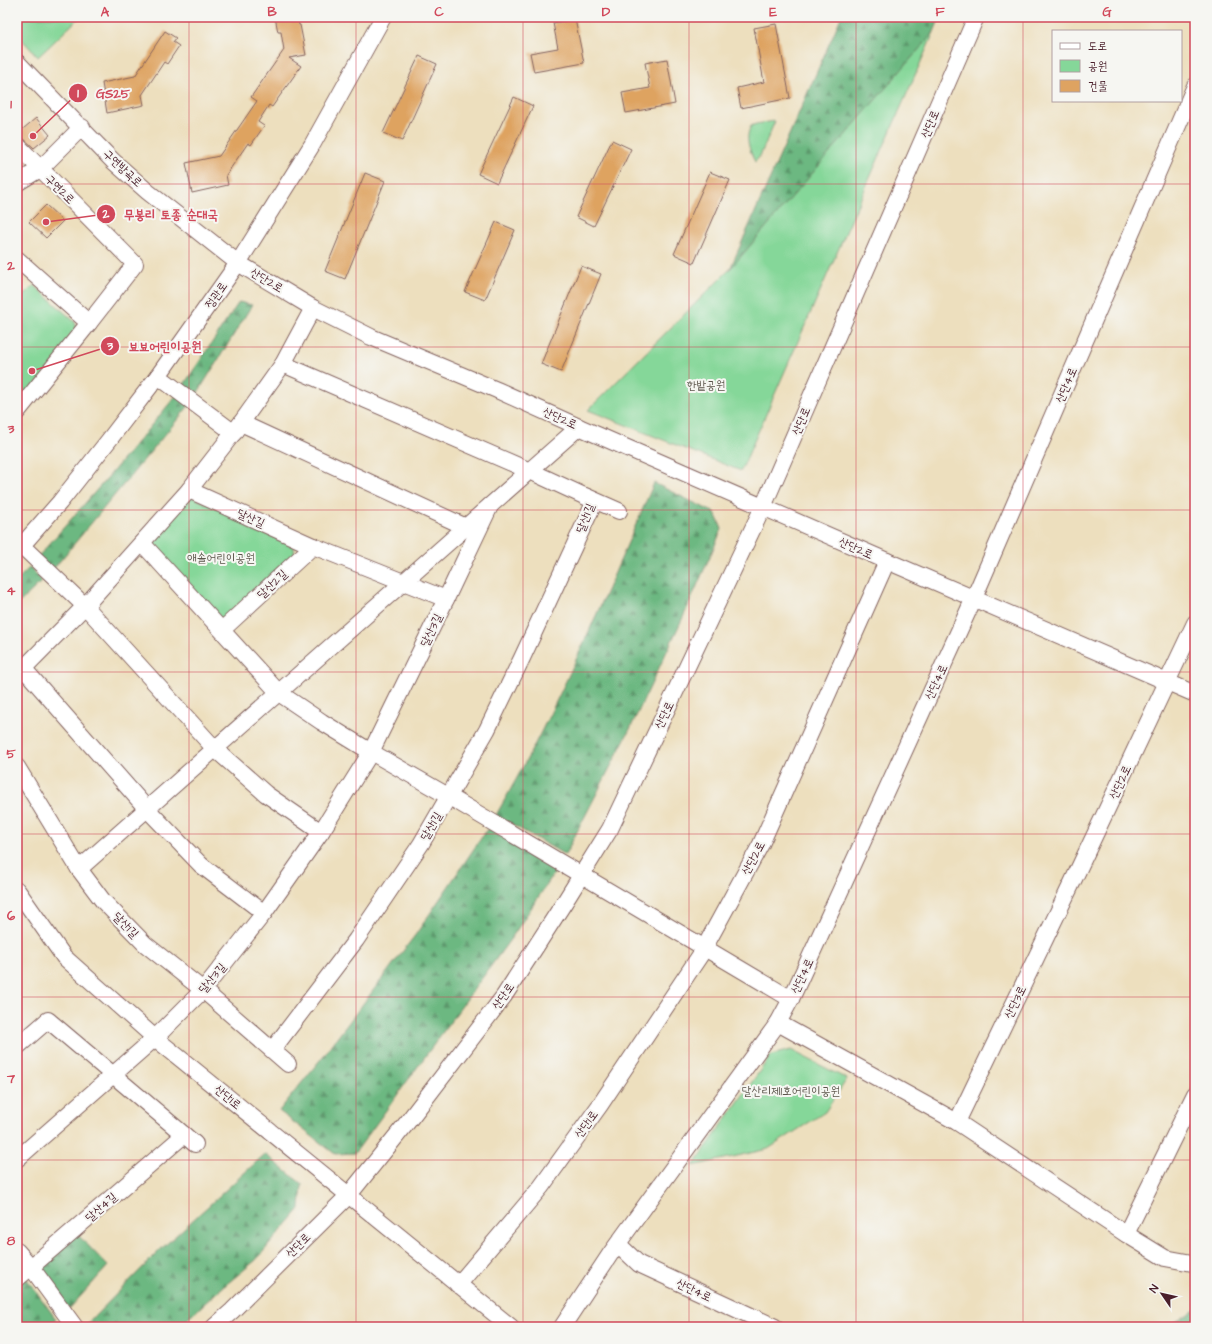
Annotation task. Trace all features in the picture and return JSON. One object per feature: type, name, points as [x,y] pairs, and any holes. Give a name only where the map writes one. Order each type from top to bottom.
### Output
[{"type":"street","name":"정관로","points":[[19,548],[104,446],[158,376],[238,263],[312,145],[383,17]]},
{"type":"street","name":"산단로","points":[[214,1327],[348,1196],[406,1124],[504,996],[582,875],[610,828],[763,508],[976,17]]},
{"type":"street","name":"구연방곡로","points":[[17,62],[113,160],[148,192],[238,263]]},
{"type":"street","name":"산단4로","points":[[567,1325],[618,1244],[778,1023],[791,999],[974,598],[1195,86]]},
{"type":"street","points":[[17,183],[40,169],[82,127]]},
{"type":"street","name":"구연2로","points":[[17,145],[135,264],[89,324],[17,412]]},
{"type":"street","points":[[17,259],[89,324]]},
{"type":"street","name":"산단2로","points":[[238,263],[313,308],[371,336],[887,562],[1195,694]]},
{"type":"street","points":[[264,913],[200,865],[147,809],[85,739],[20,672],[85,606],[189,490],[238,428],[283,364],[313,308]]},
{"type":"street","name":"달산1길","points":[[273,1050],[356,940],[421,844],[487,730],[595,501],[530,471],[283,364]]},
{"type":"street","points":[[158,376],[238,428],[356,477],[466,527]]},
{"type":"street","points":[[79,869],[579,427]]},
{"type":"street","name":"달산길","points":[[189,490],[313,546]]},
{"type":"street","points":[[582,495],[619,511]]},
{"type":"street","name":"달산3길","points":[[113,1075],[155,1038],[203,990],[264,913],[322,832],[371,752],[446,600],[490,506]]},
{"type":"street","points":[[142,543],[279,692],[322,722],[371,752],[791,999]]},
{"type":"street","points":[[313,546],[446,600]]},
{"type":"street","name":"달산2길","points":[[222,630],[313,546]]},
{"type":"street","points":[[19,548],[85,606],[215,749],[266,794],[322,832]]},
{"type":"street","name":"산단2로","points":[[701,954],[761,844],[887,562]]},
{"type":"street","name":"산단2로","points":[[1072,883],[1195,623]]},
{"type":"street","name":"달산1길","points":[[17,767],[79,869],[103,901],[145,944],[203,990],[288,1064]]},
{"type":"street","name":"산단3로","points":[[957,1122],[1072,883]]},
{"type":"street","name":"산단1로","points":[[17,890],[64,957],[155,1038],[511,1327]]},
{"type":"street","name":"산단1로","points":[[458,1284],[541,1187],[600,1105],[701,954]]},
{"type":"street","name":"달산4길","points":[[17,1047],[48,1020],[190,1140],[17,1279]]},
{"type":"street","points":[[778,1023],[957,1122],[1126,1234],[1165,1258],[1192,1263],[1195,1262]]},
{"type":"street","points":[[17,1159],[113,1075]]},
{"type":"street","points":[[1126,1234],[1195,1094]]},
{"type":"street","name":"산단4로","points":[[618,1244],[639,1264],[775,1327]]},
{"type":"street","points":[[17,1251],[31,1267],[75,1327]]},
{"type":"green space","points":[[17,17],[80,17],[38,57],[17,34]]},
{"type":"green space","points":[[841,17],[940,17],[934,32],[730,269]]},
{"type":"green space","name":"한밭공원","points":[[934,32],[741,471],[588,410],[731,268]]},
{"type":"green space","points":[[775,121],[760,156],[755,162],[748,140],[751,126]]},
{"type":"green space","points":[[34,285],[75,322],[77,334],[17,408],[17,302]]},
{"type":"green space","points":[[239,302],[252,305],[192,402],[50,573],[36,559],[109,476],[179,392]]},
{"type":"green space","points":[[654,483],[715,513],[722,529],[685,613],[631,727],[565,855],[496,815],[540,734],[580,651]]},
{"type":"green space","name":"애솔어린이공원","points":[[190,496],[293,541],[295,555],[218,622],[152,548],[164,525]]},
{"type":"green space","points":[[30,567],[42,581],[17,605],[17,580]]},
{"type":"green space","points":[[488,828],[557,869],[512,937],[355,1153],[335,1154],[279,1111],[324,1055],[416,934]]},
{"type":"green space","name":"달산리제1호어린이공원","points":[[791,1050],[847,1079],[825,1112],[768,1149],[693,1166],[771,1055]]},
{"type":"green space","points":[[265,1154],[302,1184],[300,1209],[256,1260],[217,1292],[179,1327],[87,1327],[86,1325],[160,1250]]},
{"type":"green space","points":[[75,1232],[108,1266],[69,1309],[35,1264]]},
{"type":"green space","points":[[24,1275],[56,1319],[43,1327],[17,1327],[17,1282]]},
{"type":"green space","points":[[1195,1310],[1195,1327],[1167,1327]]},
{"type":"building","points":[[275,17],[297,17],[306,55],[289,58],[301,66],[272,107],[269,105],[258,122],[264,126],[251,145],[248,143],[226,175],[228,185],[192,193],[186,163],[219,156],[257,101],[251,97],[284,50],[281,32],[278,32]]},
{"type":"building","points":[[575,19],[584,63],[534,72],[530,53],[558,48],[553,23]]},
{"type":"building","points":[[776,24],[790,98],[741,108],[737,88],[764,82],[754,28]]},
{"type":"building","points":[[165,31],[176,38],[173,42],[179,46],[167,64],[164,62],[142,95],[144,105],[107,113],[102,83],[135,76]]},
{"type":"building","points":[[419,56],[437,64],[402,141],[383,133]]},
{"type":"building","points":[[667,59],[675,104],[626,113],[622,93],[650,88],[645,63]]},
{"type":"building","points":[[514,97],[533,106],[497,183],[478,174]]},
{"type":"building","points":[[36,118],[50,135],[34,148],[23,138],[17,136],[17,134]]},
{"type":"building","points":[[612,140],[631,149],[594,226],[576,217]]},
{"type":"building","points":[[710,172],[730,180],[694,263],[674,254]]},
{"type":"building","points":[[365,173],[385,181],[345,279],[325,271]]},
{"type":"building","points":[[46,205],[63,221],[46,238],[29,222]]},
{"type":"building","points":[[496,222],[515,230],[485,300],[465,292]]},
{"type":"building","points":[[581,266],[601,274],[561,372],[541,364]]},
{"type":"place","name":"GS25","points":[[33,136]]},
{"type":"place","name":"무봉리 토종 순대국","points":[[46,222]]},
{"type":"place","name":"뵤뵤어린이공원","points":[[32,371]]}]
